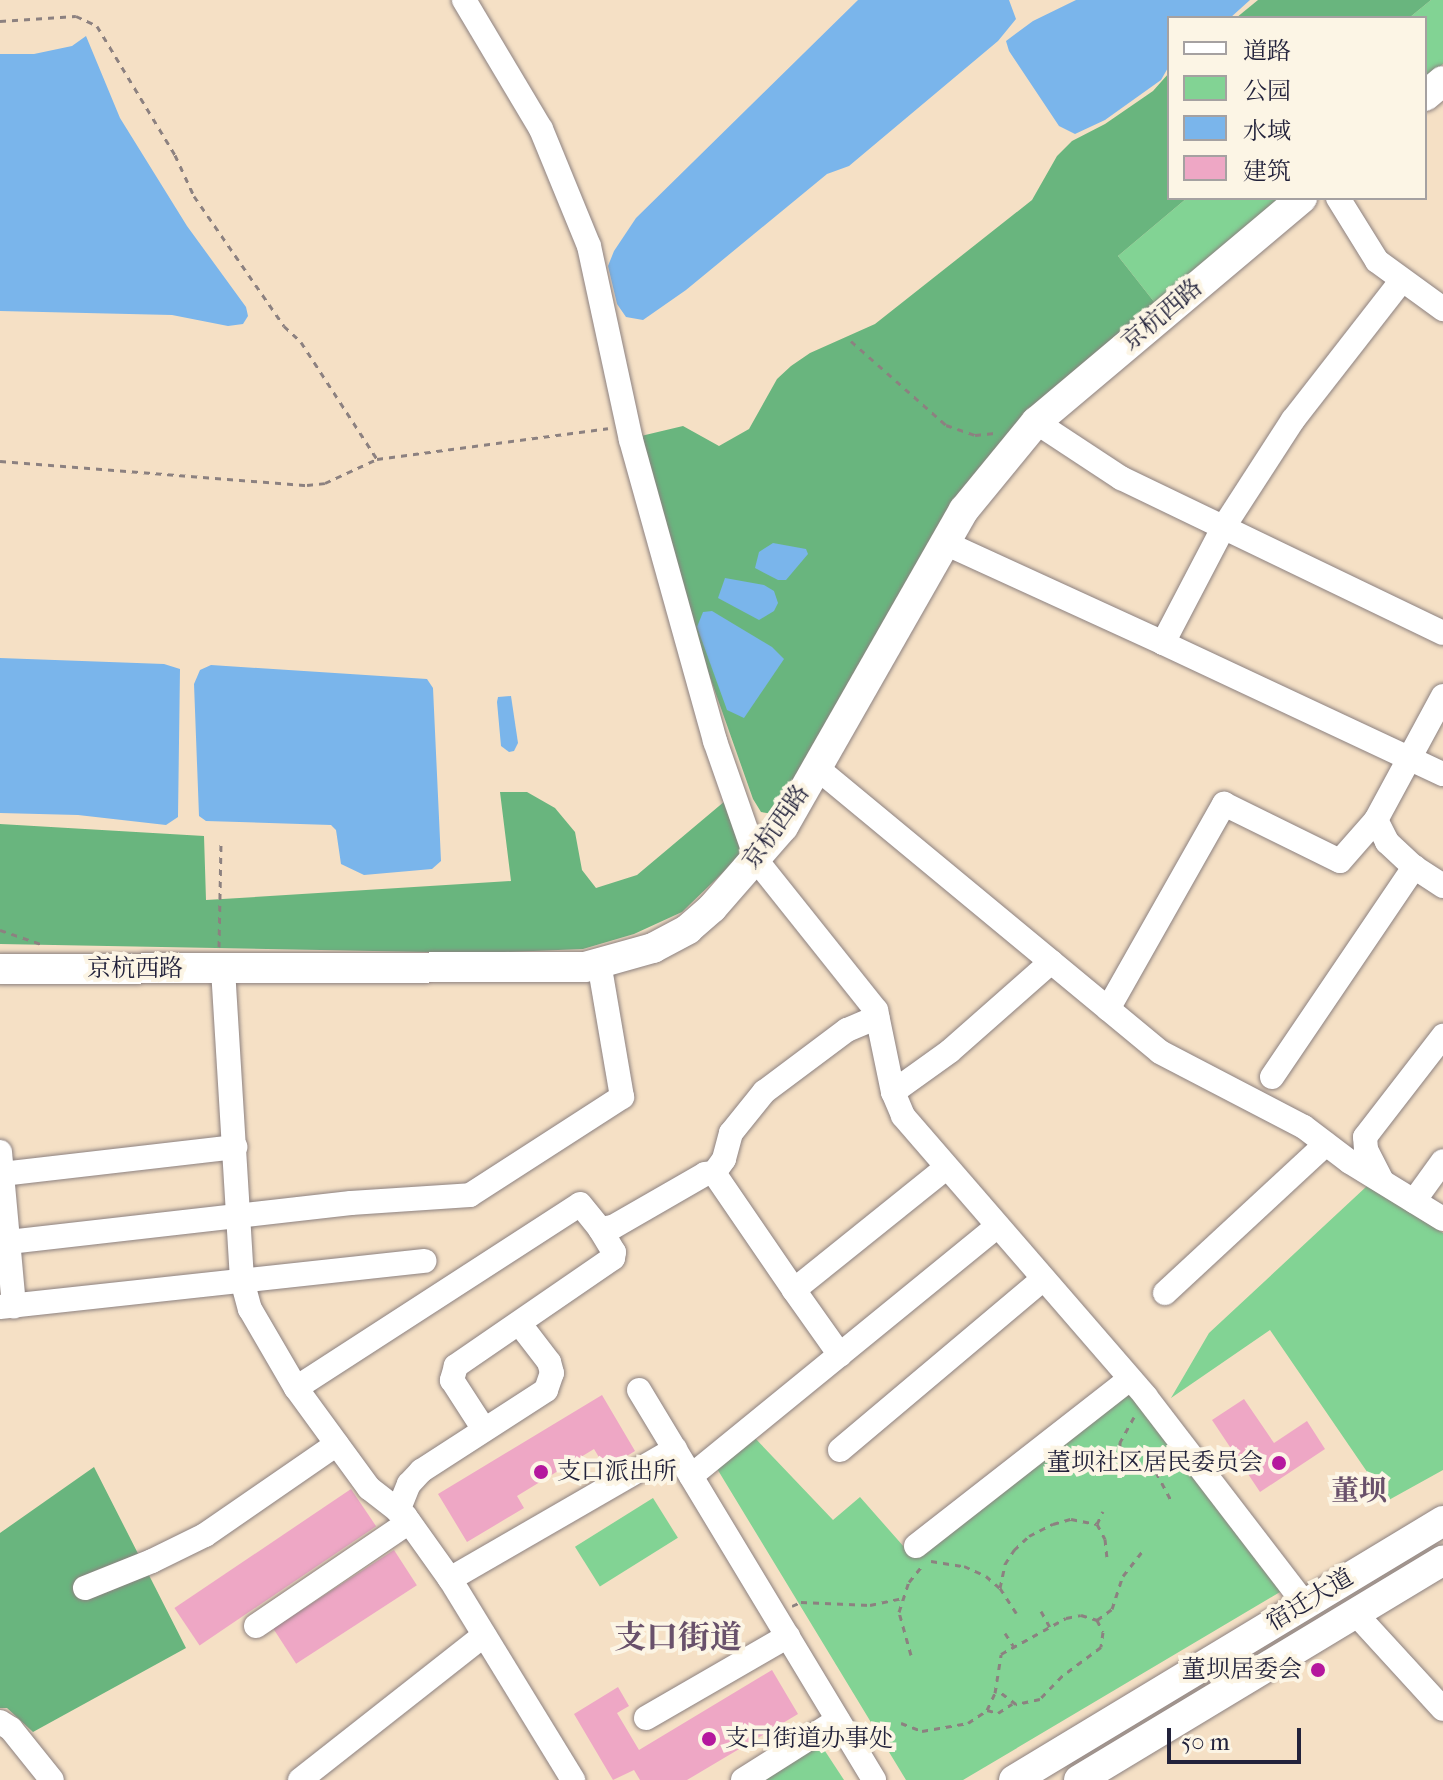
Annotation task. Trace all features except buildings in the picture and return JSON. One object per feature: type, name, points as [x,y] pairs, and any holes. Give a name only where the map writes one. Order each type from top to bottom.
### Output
[{"type":"main road","points":[[1427,94],[1443,81]]},
{"type":"main road","name":"京杭西路","points":[[0,969],[585,967],[653,948],[688,929],[757,861],[783,827],[964,510],[1031,428],[1300,200]]},
{"type":"main road","name":"宿迁大道","points":[[1014,1780],[1443,1521]]},
{"type":"main road","name":"宿迁大道","points":[[1079,1780],[1443,1560]]},
{"type":"street","points":[[464,0],[541,129],[589,246],[628,425],[715,741],[757,861],[876,1010],[893,1092],[903,1116],[1138,1388],[1305,1604]]},
{"type":"street","points":[[1339,200],[1377,261],[1443,309]]},
{"type":"street","points":[[1163,643],[1223,528],[1293,420],[1402,280]]},
{"type":"street","points":[[1031,428],[1121,478],[1443,633]]},
{"type":"street","points":[[945,543],[1443,774]]},
{"type":"street","points":[[1108,1009],[1224,804],[1340,861],[1376,820],[1443,696]]},
{"type":"street","points":[[817,768],[1160,1052],[1304,1127],[1443,1219]]},
{"type":"street","points":[[1376,820],[1387,842],[1414,867],[1443,886]]},
{"type":"street","points":[[1272,1077],[1414,867]]},
{"type":"street","points":[[893,1092],[950,1051],[1051,962]]},
{"type":"street","points":[[3,1243],[238,1215],[470,1195],[622,1097],[599,963]]},
{"type":"street","points":[[217,969],[235,1147],[242,1280],[250,1309],[296,1388],[369,1488],[404,1516],[450,1579],[573,1780]]},
{"type":"street","points":[[600,1229],[613,1227],[705,1174],[714,1173],[724,1159],[731,1133],[764,1092],[847,1030],[877,1017]]},
{"type":"street","points":[[1382,1181],[1366,1150],[1365,1137],[1443,1036]]},
{"type":"street","points":[[1165,1293],[1326,1144]]},
{"type":"street","points":[[235,1147],[1,1163],[7,1306],[425,1261]]},
{"type":"street","points":[[1414,1201],[1443,1161]]},
{"type":"street","points":[[794,1290],[946,1168]]},
{"type":"street","points":[[714,1173],[840,1355]]},
{"type":"street","points":[[296,1388],[574,1206],[585,1206],[614,1252],[613,1258],[456,1366],[452,1373],[452,1380],[483,1428]]},
{"type":"street","points":[[691,1476],[996,1227]]},
{"type":"street","points":[[840,1450],[1042,1280]]},
{"type":"street","points":[[256,1626],[404,1516],[409,1484],[421,1471],[546,1390],[550,1382],[549,1362],[519,1323]]},
{"type":"street","points":[[916,1546],[1138,1388]]},
{"type":"street","points":[[639,1390],[874,1780]]},
{"type":"street","points":[[85,1588],[205,1535],[337,1444]]},
{"type":"street","points":[[450,1579],[675,1449]]},
{"type":"street","points":[[1355,1613],[1443,1709]]},
{"type":"street","points":[[300,1780],[484,1635]]},
{"type":"street","points":[[646,1718],[788,1636]]},
{"type":"street","points":[[743,1780],[838,1720]]},
{"type":"street","points":[[0,1722],[11,1729],[52,1780]]},
{"type":"path","points":[[0,21],[76,16],[97,26],[175,155],[194,196],[284,326],[301,342],[377,459]]},
{"type":"path","points":[[851,341],[946,425],[959,432],[975,435],[1031,428]]},
{"type":"path","points":[[0,461],[307,485],[325,483],[377,459],[628,425]]},
{"type":"path","points":[[217,969],[221,842]]},
{"type":"path","points":[[1138,1388],[1118,1448],[1131,1464],[1156,1472],[1171,1500]]},
{"type":"path","points":[[1097,1524],[1103,1511]]},
{"type":"path","points":[[1000,1588],[1005,1564],[1029,1536],[1071,1519],[1097,1524]]},
{"type":"path","points":[[1097,1524],[1105,1539],[1107,1557]]},
{"type":"path","points":[[1097,1620],[1112,1609],[1123,1576],[1143,1550]]},
{"type":"path","points":[[911,1655],[899,1612],[902,1598],[915,1572],[934,1560],[973,1569],[1000,1588],[1016,1613]]},
{"type":"path","points":[[774,1613],[801,1602],[870,1605],[902,1598]]},
{"type":"path","points":[[1041,1611],[1050,1627]]},
{"type":"path","points":[[901,1723],[912,1730],[938,1730],[968,1723],[987,1710],[996,1689],[995,1674],[1001,1654],[1066,1618],[1081,1615],[1097,1620]]},
{"type":"path","points":[[996,1689],[1013,1703],[1027,1705],[1040,1699],[1062,1676],[1096,1652],[1103,1640],[1097,1620]]},
{"type":"path","points":[[1005,1633],[1014,1647]]},
{"type":"path","points":[[987,1710],[998,1713],[1013,1703]]},
{"type":"green space","points":[[1258,0],[1431,0],[1411,16],[1238,16]]},
{"type":"green space","points":[[1431,0],[1443,0],[1443,64],[1427,77],[1427,16],[1411,16]]},
{"type":"green space","points":[[1167,75],[1167,200],[1185,200],[1118,256],[1155,303],[1001,443],[773,814],[761,812],[753,799],[699,646],[641,436],[683,426],[719,446],[749,429],[777,379],[791,366],[810,353],[875,324],[1032,200],[1057,156],[1072,141],[1105,124],[1153,91]]},
{"type":"green space","points":[[1185,200],[1279,200],[1155,303],[1118,256]]},
{"type":"green space","points":[[500,792],[527,792],[555,808],[575,832],[582,870],[596,888],[637,875],[725,801],[742,854],[682,912],[634,934],[583,949],[480,953],[0,944],[0,824],[204,836],[206,900],[511,881]]},
{"type":"green space","points":[[1367,1186],[1443,1233],[1443,1470],[1387,1501],[1270,1330],[1171,1398],[1209,1333]]},
{"type":"green space","points":[[1134,1392],[1285,1589],[963,1780],[906,1780],[716,1467],[753,1436],[833,1520],[860,1497],[912,1556],[1107,1407]]},
{"type":"green space","points":[[94,1467],[186,1648],[33,1732],[7,1708],[0,1708],[0,1533]]},
{"type":"green space","points":[[653,1498],[678,1538],[600,1587],[575,1547]]},
{"type":"green space","points":[[815,1747],[823,1748],[844,1780],[763,1780]]},
{"type":"water","points":[[858,0],[1009,0],[1016,19],[998,41],[849,166],[827,174],[686,290],[643,320],[626,317],[617,304],[608,266],[636,218]]},
{"type":"water","points":[[1076,0],[1250,0],[1232,16],[1167,16],[1167,70],[1161,80],[1105,120],[1075,134],[1059,126],[1009,51],[1006,41],[1033,21]]},
{"type":"water","points":[[86,36],[120,118],[187,226],[246,307],[248,316],[243,324],[228,326],[172,315],[0,311],[0,54],[34,54],[72,46]]},
{"type":"water","points":[[773,543],[806,549],[808,554],[786,580],[778,580],[755,568],[759,552]]},
{"type":"water","points":[[725,578],[764,585],[774,591],[778,603],[774,611],[759,620],[718,598]]},
{"type":"water","points":[[712,611],[772,647],[784,659],[744,718],[727,710],[697,627],[703,612]]},
{"type":"water","points":[[0,658],[164,664],[180,669],[178,817],[166,825],[78,815],[0,813]]},
{"type":"water","points":[[211,665],[427,679],[433,688],[441,861],[432,869],[364,875],[341,864],[336,830],[331,825],[206,821],[199,816],[194,684],[200,670]]},
{"type":"water","points":[[511,696],[518,743],[514,751],[509,752],[501,746],[497,702],[498,697]]},
{"type":"place","name":"董坝社区居民委员会","points":[[1279,1463]]},
{"type":"place","name":"支口派出所","points":[[541,1472]]},
{"type":"place","name":"董坝居委会","points":[[1318,1670]]},
{"type":"place","name":"支口街道办事处","points":[[709,1739]]},
{"type":"district","name":"董坝","points":[[1359,1491]]},
{"type":"district","name":"支口街道","points":[[678,1638]]}]
